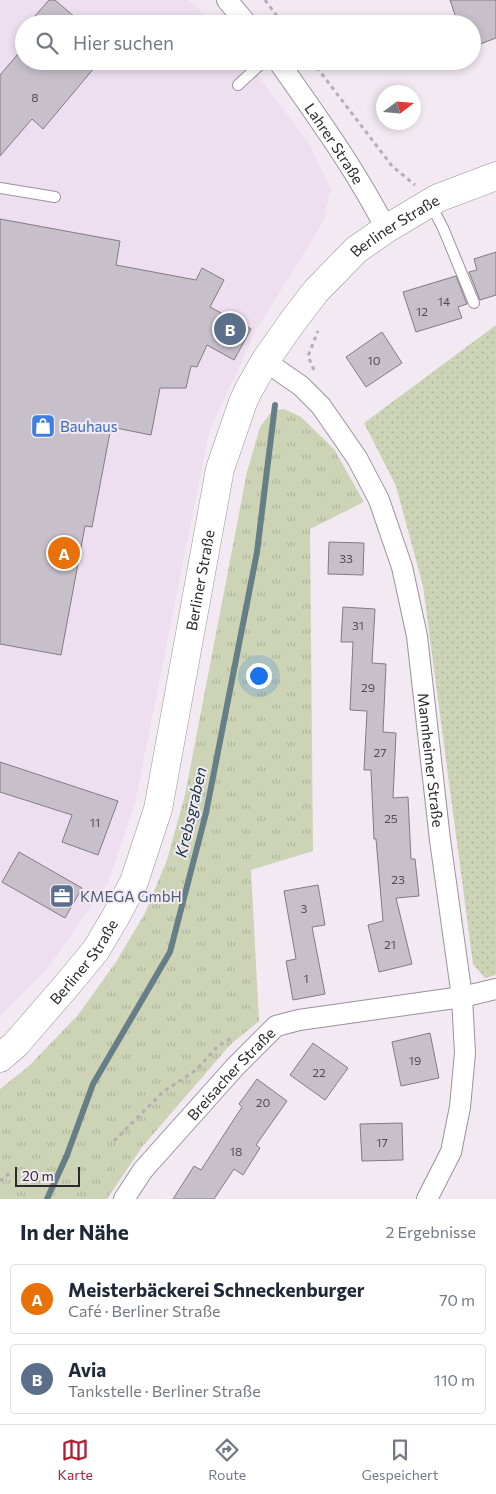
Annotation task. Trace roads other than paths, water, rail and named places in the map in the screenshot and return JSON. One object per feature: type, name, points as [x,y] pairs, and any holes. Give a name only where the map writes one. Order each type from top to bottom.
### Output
[{"type":"street","points":[[227,0],[240,15]]},
{"type":"street","name":"Lahrer Straße","points":[[284,70],[361,184],[386,229]]},
{"type":"street","name":"Berliner Straße","points":[[0,1058],[16,1044],[96,950],[134,882],[158,809],[220,469],[243,402],[265,361],[316,291],[356,250],[386,229],[423,194],[438,198],[496,176]]},
{"type":"street","name":"Mannheimer Straße","points":[[265,361],[301,386],[321,406],[357,458],[379,500],[402,567],[417,636],[440,840],[462,997],[465,1053],[460,1107],[451,1152],[427,1199]]},
{"type":"street","name":"Breisacher Straße","points":[[124,1199],[143,1170],[235,1067],[276,1026],[299,1020],[462,997],[496,989]]},
{"type":"lane","points":[[238,85],[254,70]]},
{"type":"lane","points":[[0,188],[55,197]]},
{"type":"lane","points":[[423,194],[443,228],[474,303]]},
{"type":"waterway","name":"Krebsgraben","points":[[47,1199],[67,1155],[93,1084],[170,952],[206,813],[257,552],[275,405]]},
{"type":"place","name":"Avia","points":[[230,329]]},
{"type":"place","name":"Bauhaus","points":[[43,426]]},
{"type":"place","name":"Meisterbäckerei Schneckenburger","points":[[64,553]]},
{"type":"place","name":"KMEGA GmbH","points":[[62,896]]}]
